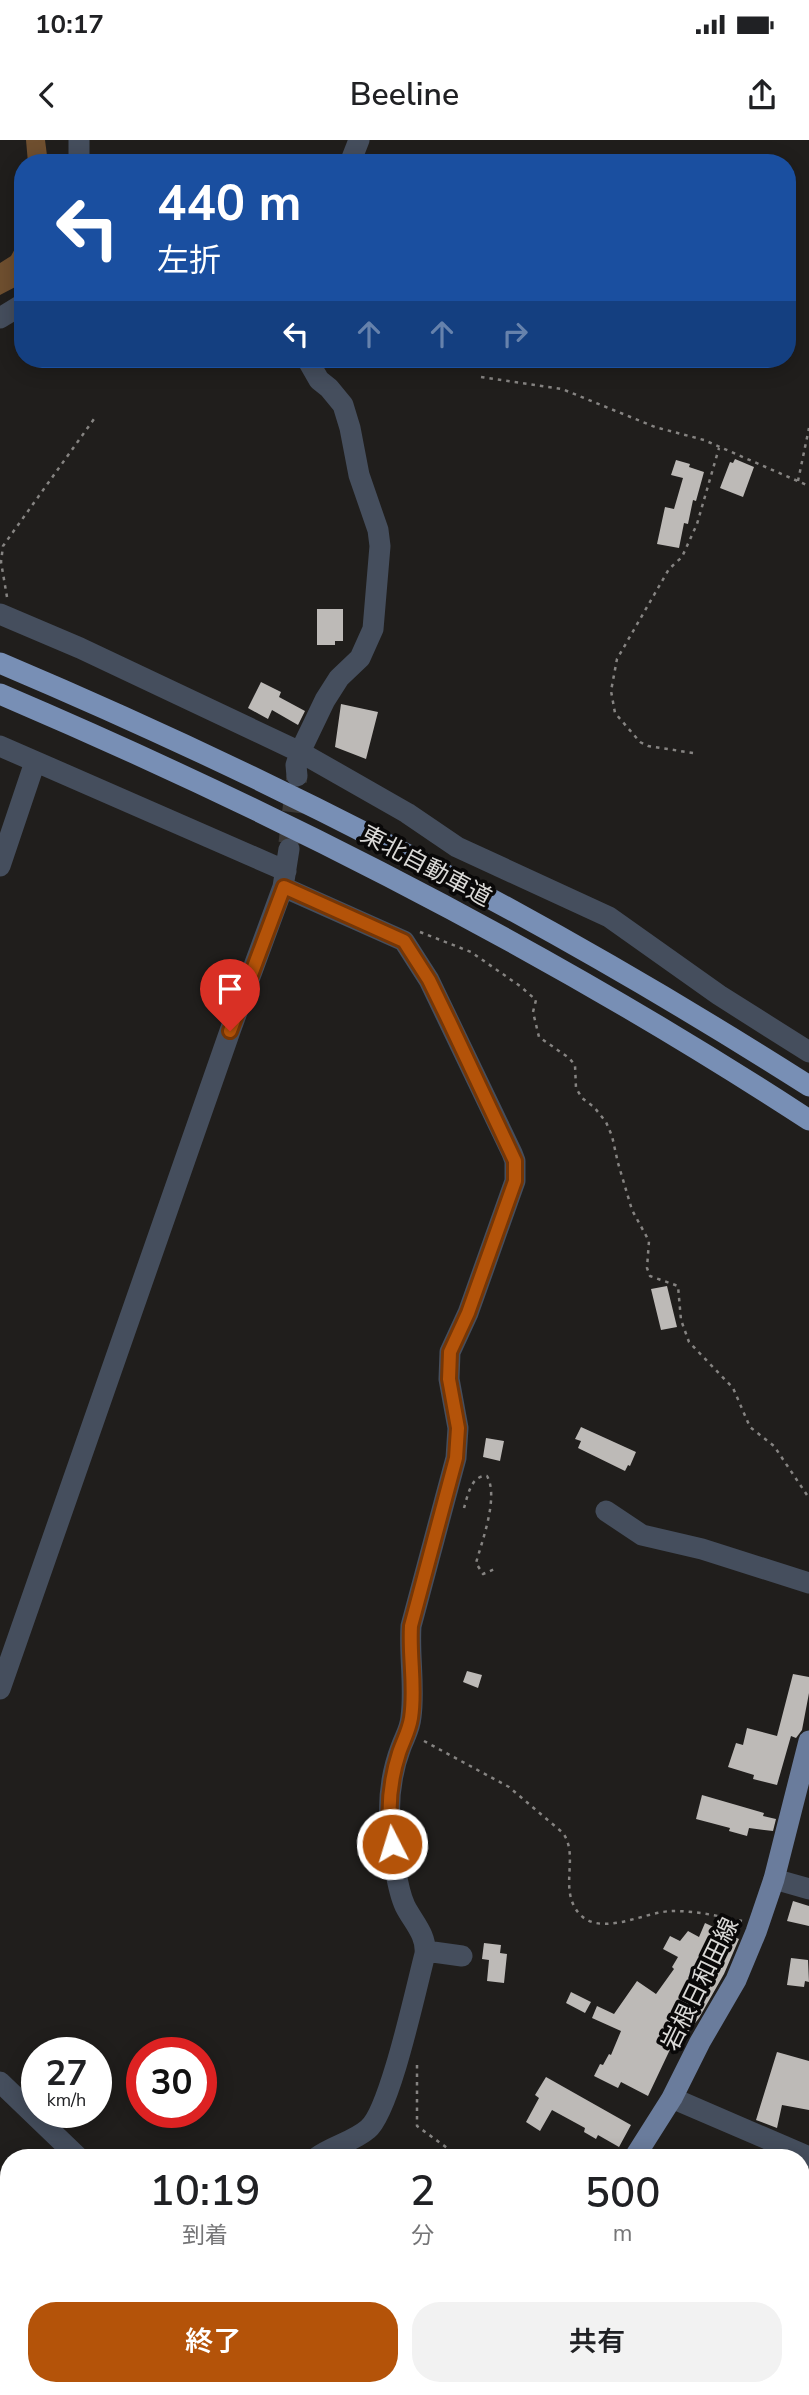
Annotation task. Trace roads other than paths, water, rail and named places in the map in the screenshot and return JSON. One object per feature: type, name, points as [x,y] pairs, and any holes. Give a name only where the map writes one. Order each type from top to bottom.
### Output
[{"type":"highway","name":"東北自動車道","points":[[0,663],[247,773],[475,889],[615,967],[809,1086]]},
{"type":"highway","name":"東北自動車道","points":[[0,694],[238,801],[462,913],[712,1056],[809,1120]]},
{"type":"main road","name":"岩根日和田線","points":[[640,2149],[672,2098],[736,1980],[759,1926],[774,1879],[809,1741]]},
{"type":"street","points":[[297,776],[296,765],[300,752],[325,700],[339,678],[351,670],[360,658],[373,629],[380,546],[378,530],[359,475],[350,428],[342,405],[319,380],[312,368]]},
{"type":"street","points":[[6,616],[300,752],[407,813],[457,847],[609,918],[719,995],[809,1052]]},
{"type":"street","points":[[0,746],[285,879],[404,941],[444,1010],[515,1161],[515,1181],[468,1313],[450,1352],[449,1379],[458,1428],[456,1458],[411,1626],[413,1693],[409,1732],[393,1772],[389,1796],[390,1829],[402,1894],[405,1906],[422,1934],[426,1951],[392,2080],[375,2121],[368,2130],[333,2149]]},
{"type":"street","points":[[0,866],[35,762]]},
{"type":"street","points":[[0,1689],[285,879],[289,849]]},
{"type":"street","points":[[606,1511],[642,1535],[702,1549],[809,1583]]},
{"type":"street","points":[[774,1879],[809,1889]]},
{"type":"street","points":[[426,1951],[461,1956]]},
{"type":"street","points":[[0,2081],[70,2149]]},
{"type":"street","points":[[672,2098],[790,2149]]},
{"type":"tunnel","points":[[289,843],[297,776]]}]
